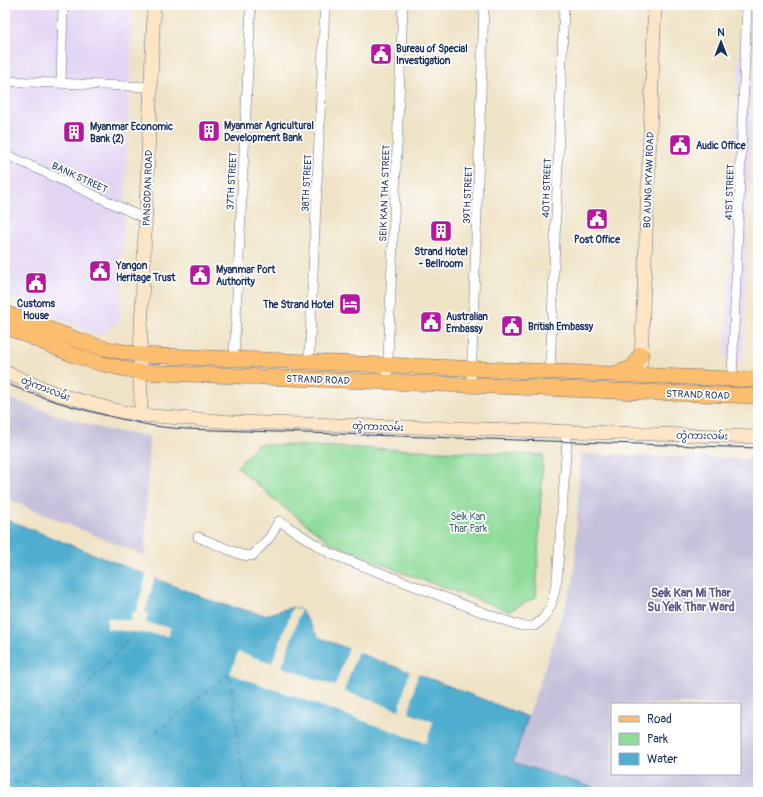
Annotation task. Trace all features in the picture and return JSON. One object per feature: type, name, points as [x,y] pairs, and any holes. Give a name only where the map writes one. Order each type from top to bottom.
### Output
[{"type":"main road","name":"PANSODAN ROAD","points":[[140,415],[139,372],[154,5]]},
{"type":"main road","name":"BO AUNG KYAW ROAD","points":[[639,376],[655,5]]},
{"type":"main road","name":"STRAND ROAD","points":[[5,313],[103,348],[140,355],[758,380]]},
{"type":"main road","name":"STRAND ROAD","points":[[5,326],[74,355],[139,372],[758,396]]},
{"type":"main road","points":[[614,374],[633,368],[641,354]]},
{"type":"main road","points":[[641,354],[648,368],[665,376]]},
{"type":"main road","name":"တွဲကားလမ်း","points":[[5,372],[54,394],[121,412],[140,415],[233,422],[758,437]]},
{"type":"main road","points":[[639,376],[639,392]]},
{"type":"street","points":[[61,83],[63,5]]},
{"type":"street","name":"37TH STREET","points":[[234,359],[251,5]]},
{"type":"street","name":"38TH STREET","points":[[309,362],[325,5]]},
{"type":"street","name":"SEIK KAN THA STREET","points":[[386,382],[403,5]]},
{"type":"street","name":"39TH STREET","points":[[471,385],[484,5]]},
{"type":"street","name":"40TH STREET","points":[[550,372],[564,5]]},
{"type":"street","name":"41ST STREET","points":[[732,379],[747,5]]},
{"type":"street","points":[[5,81],[151,87]]},
{"type":"street","name":"BANK STREET","points":[[5,154],[146,219]]},
{"type":"street","points":[[198,537],[242,555],[252,556],[270,537],[279,521],[329,553],[503,620],[522,626],[534,626],[543,619],[551,606],[557,580],[567,441],[563,431]]},
{"type":"shaded area","points":[[5,5],[133,5],[120,321],[99,336],[5,294]]},
{"type":"shaded area","points":[[741,5],[758,5],[758,27],[754,28],[743,362],[725,361],[734,193]]},
{"type":"shaded area","points":[[5,397],[56,415],[111,431],[149,436],[145,556],[5,498]]},
{"type":"shaded area","points":[[580,454],[758,459],[758,792],[606,792],[513,762],[574,580]]},
{"type":"green space","name":"Seik Kan Thar Park","points":[[258,444],[543,455],[536,597],[509,611],[401,572],[330,542],[277,502],[237,467]]},
{"type":"water","points":[[5,519],[217,603],[265,615],[293,607],[301,610],[318,637],[528,717],[513,762],[606,792],[5,792]]},
{"type":"pier","points":[[147,573],[155,576],[145,613],[148,613],[146,623],[170,627],[169,636],[107,629],[107,618],[131,621],[132,612],[136,612]]},
{"type":"pier","points":[[293,607],[301,610],[282,667],[335,686],[349,647],[358,651],[344,691],[399,710],[410,670],[418,672],[409,713],[433,722],[426,743],[230,674],[238,652],[272,663]]},
{"type":"ferry route","points":[[5,778],[135,632]]},
{"type":"ferry route","points":[[5,781],[80,791],[230,674],[245,792]]},
{"type":"tram line","points":[[5,383],[73,407],[144,424],[170,428],[758,448]]},
{"type":"place","name":"Bureau of Special Investigation","points":[[381,54]]},
{"type":"place","name":"Myanmar Agricultural Development Bank","points":[[209,131]]},
{"type":"place","name":"Myanmar Economic Bank (2)","points":[[74,132]]},
{"type":"place","name":"Audic Office","points":[[680,145]]},
{"type":"place","name":"Post Office","points":[[597,219]]},
{"type":"place","name":"Strand Hotel - Bellroom","points":[[441,231]]},
{"type":"place","name":"Yangon Heritage Trust","points":[[100,271]]},
{"type":"place","name":"Myanmar Port Authority","points":[[200,275]]},
{"type":"place","name":"Customs House","points":[[36,283]]},
{"type":"place","name":"The Strand Hotel","points":[[350,304]]},
{"type":"place","name":"Australian Embassy","points":[[431,322]]},
{"type":"place","name":"British Embassy","points":[[512,326]]},
{"type":"district","name":"Seik Kan Mi Thar Su Yeik Thar Ward","points":[[691,600]]}]
